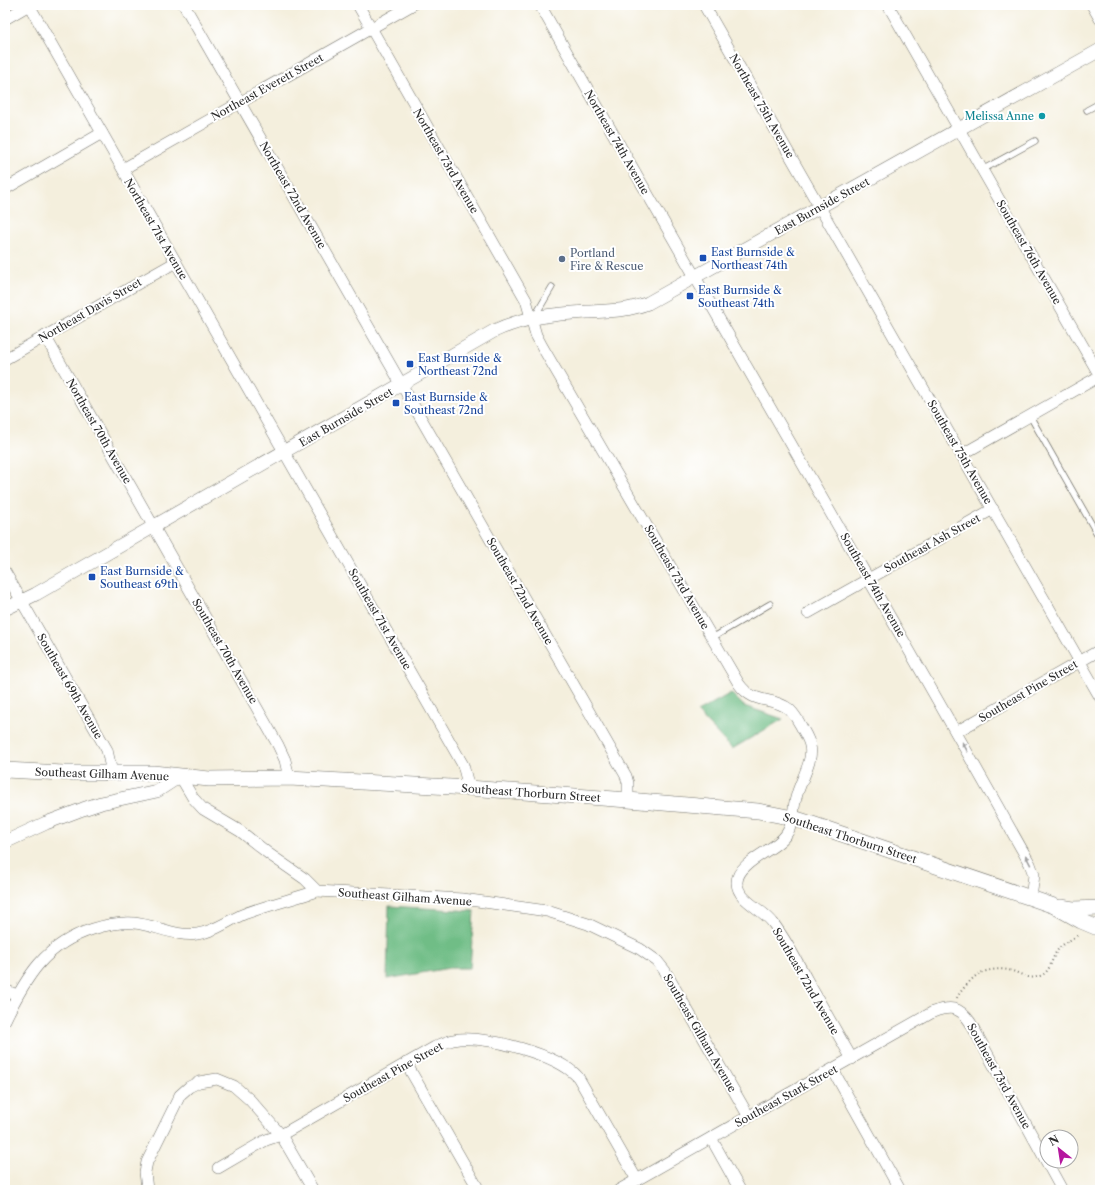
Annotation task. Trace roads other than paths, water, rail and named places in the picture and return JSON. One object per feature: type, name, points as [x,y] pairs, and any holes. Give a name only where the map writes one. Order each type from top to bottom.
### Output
[{"type":"main road","name":"Southeast Gilham Avenue","points":[[5,770],[63,773],[153,773],[180,776]]},
{"type":"main road","name":"Southeast Thorburn Street","points":[[180,776],[209,779],[289,778],[469,788],[758,811],[793,818],[1054,906]]},
{"type":"main road","points":[[1054,906],[1074,909],[1100,908]]},
{"type":"main road","points":[[1054,906],[1096,928]]},
{"type":"street","points":[[5,18],[29,5]]},
{"type":"street","name":"Northeast 71st Avenue","points":[[29,5],[284,452]]},
{"type":"street","name":"Northeast 72nd Avenue","points":[[184,5],[402,385]]},
{"type":"street","name":"Northeast 73rd Avenue","points":[[358,5],[526,300],[533,318]]},
{"type":"street","name":"Northeast Everett Street","points":[[122,169],[412,5]]},
{"type":"street","name":"Northeast 74th Avenue","points":[[540,5],[695,278]]},
{"type":"street","name":"Northeast 75th Avenue","points":[[704,5],[820,207]]},
{"type":"street","name":"Southeast 76th Avenue","points":[[888,5],[1100,376]]},
{"type":"street","points":[[1092,5],[1100,18]]},
{"type":"street","name":"East Burnside Street","points":[[5,609],[22,602],[154,527],[494,331],[518,321],[533,318],[558,314],[628,310],[648,303],[1100,50]]},
{"type":"street","points":[[5,189],[102,133]]},
{"type":"street","name":"Southeast 75th Avenue","points":[[820,207],[1100,697]]},
{"type":"street","name":"Northeast Davis Street","points":[[5,359],[176,262]]},
{"type":"street","name":"Southeast 74th Avenue","points":[[695,278],[869,578],[1030,864],[1034,875],[1031,898]]},
{"type":"street","name":"Southeast 73rd Avenue","points":[[533,318],[536,335],[543,348],[744,691],[749,695],[780,705],[796,716],[810,746],[810,756],[796,798],[793,818]]},
{"type":"street","name":"Northeast 70th Avenue","points":[[45,336],[154,527]]},
{"type":"street","points":[[961,455],[1100,376]]},
{"type":"street","name":"Southeast 72nd Avenue","points":[[402,385],[626,776],[628,783],[628,800]]},
{"type":"street","name":"Southeast 71st Avenue","points":[[284,452],[463,765],[469,788]]},
{"type":"street","name":"Southeast Ash Street","points":[[808,613],[993,509]]},
{"type":"street","name":"Southeast 70th Avenue","points":[[154,527],[278,745],[285,760],[289,778]]},
{"type":"street","name":"Southeast 69th Avenue","points":[[5,572],[107,750],[112,773]]},
{"type":"street","name":"Southeast Pine Street","points":[[956,732],[1100,650]]},
{"type":"street","points":[[5,842],[46,823],[83,809],[101,803],[157,791],[180,776]]},
{"type":"street","name":"Southeast Gilham Avenue","points":[[180,776],[192,798],[203,809],[240,831],[269,854],[305,879],[317,891],[462,899],[539,910],[588,924],[640,949],[657,961],[665,971],[749,1117]]},
{"type":"street","name":"Southeast 72nd Avenue","points":[[793,818],[788,831],[780,842],[747,864],[740,872],[737,882],[739,890],[745,898],[772,922],[797,961],[852,1059]]},
{"type":"street","points":[[5,1020],[33,970],[61,943],[77,934],[109,925],[133,923],[181,934],[197,934],[214,929],[262,907],[317,891]]},
{"type":"street","points":[[5,990],[18,995]]},
{"type":"street","name":"Southeast 73rd Avenue","points":[[954,1008],[965,1015],[970,1022],[1062,1190]]},
{"type":"street","name":"Southeast Stark Street","points":[[619,1190],[833,1070],[932,1012],[954,1008]]},
{"type":"street","name":"Southeast Pine Street","points":[[218,1168],[266,1140],[281,1135],[435,1047],[448,1041],[468,1039],[500,1043],[538,1054],[573,1072],[578,1078],[637,1180]]},
{"type":"street","points":[[406,1063],[479,1190]]},
{"type":"street","points":[[833,1070],[900,1190]]},
{"type":"street","points":[[147,1190],[145,1177],[147,1162],[180,1095],[189,1087],[199,1082],[218,1079],[234,1086],[250,1100],[281,1135],[313,1190]]},
{"type":"street","points":[[711,1138],[740,1190]]},
{"type":"lane","points":[[1088,110],[1100,103]]},
{"type":"lane","points":[[982,170],[1035,141]]},
{"type":"lane","points":[[533,318],[552,287]]},
{"type":"lane","points":[[1030,416],[1100,539]]},
{"type":"lane","points":[[712,638],[770,604]]},
{"type":"place","name":"Melissa Anne","points":[[1042,116]]},
{"type":"place","name":"East Burnside & Northeast 74th","points":[[703,258]]},
{"type":"place","name":"Portland Fire & Rescue","points":[[562,259]]},
{"type":"place","name":"East Burnside & Southeast 74th","points":[[690,296]]},
{"type":"place","name":"East Burnside & Northeast 72nd","points":[[410,364]]},
{"type":"place","name":"East Burnside & Southeast 72nd","points":[[396,403]]},
{"type":"place","name":"East Burnside & Southeast 69th","points":[[92,577]]}]
